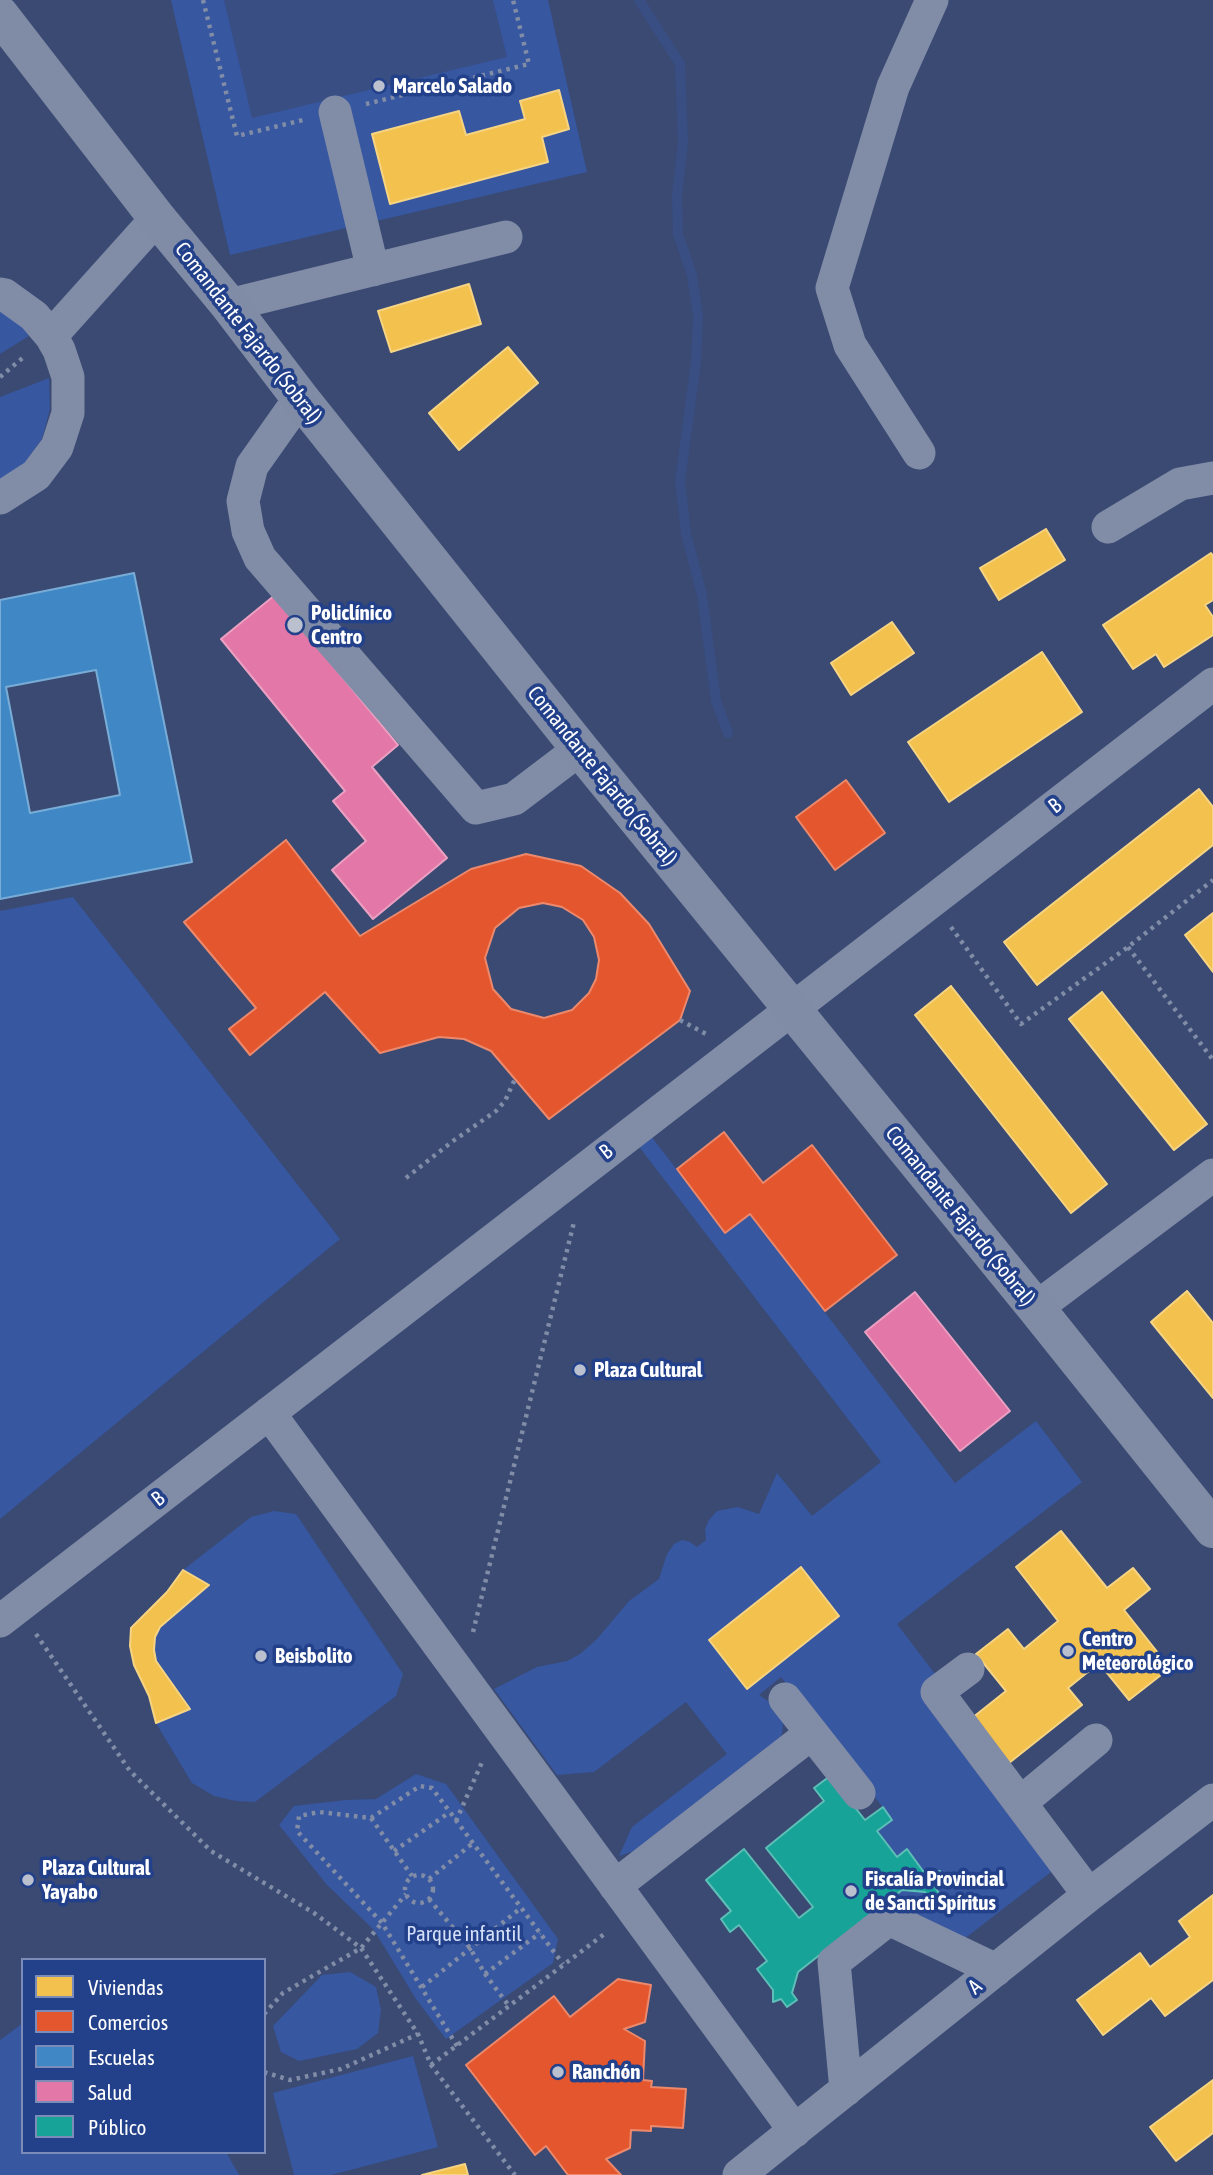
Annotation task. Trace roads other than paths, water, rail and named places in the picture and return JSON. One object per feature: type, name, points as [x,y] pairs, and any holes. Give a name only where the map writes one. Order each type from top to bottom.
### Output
[{"type":"main road","name":"Comandante Fajardo (Sobral)","points":[[0,15],[157,218],[229,305],[580,749],[1036,1308],[1213,1530]]},
{"type":"street","points":[[919,453],[850,345],[832,288],[893,87],[932,0]]},
{"type":"street","points":[[335,112],[373,270]]},
{"type":"street","points":[[51,336],[157,218]]},
{"type":"street","points":[[229,305],[506,237]]},
{"type":"street","points":[[0,294],[34,316],[51,336],[68,377],[68,413],[57,447],[36,475],[0,498]]},
{"type":"street","points":[[300,398],[253,466],[243,501],[248,531],[260,558],[476,808],[514,799],[580,749]]},
{"type":"street","points":[[1108,527],[1180,484],[1213,478]]},
{"type":"street","name":"B","points":[[15,1623],[269,1413],[1213,684]]},
{"type":"street","points":[[1036,1308],[1213,1175]]},
{"type":"street","points":[[269,1413],[795,2131]]},
{"type":"street","points":[[968,1669],[937,1692],[1089,1895]]},
{"type":"street","points":[[785,1699],[859,1793]]},
{"type":"street","points":[[615,1886],[812,1733]]},
{"type":"street","points":[[1020,1803],[1096,1740]]},
{"type":"street","name":"A","points":[[738,2175],[1089,1895],[1213,1800]]},
{"type":"street","points":[[846,2090],[834,1962],[889,1919],[996,1970]]},
{"type":"waterway","points":[[639,0],[680,64],[683,143],[677,195],[678,234],[692,275],[698,316],[696,362],[680,481],[686,533],[702,595],[716,701],[728,733]]},
{"type":"place","name":"Marcelo Salado","points":[[379,86]]},
{"type":"place","name":"Policlínico Centro","points":[[295,625]]},
{"type":"place","name":"Plaza Cultural","points":[[580,1370]]},
{"type":"place","name":"Centro Meteorológico","points":[[1068,1651]]},
{"type":"place","name":"Beisbolito","points":[[261,1656]]},
{"type":"place","name":"Plaza Cultural Yayabo","points":[[28,1880]]},
{"type":"place","name":"Fiscalía Provincial de Sancti Spíritus","points":[[851,1891]]},
{"type":"place","name":"Ranchón","points":[[558,2072]]},
{"type":"park label","name":"Parque infantil","points":[[464,1934]]}]
